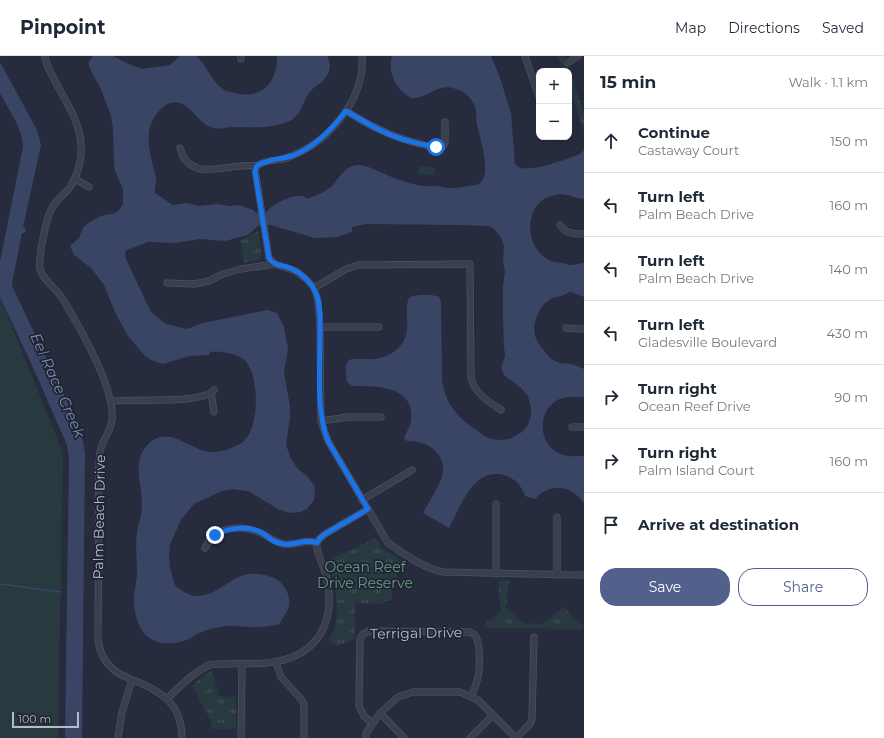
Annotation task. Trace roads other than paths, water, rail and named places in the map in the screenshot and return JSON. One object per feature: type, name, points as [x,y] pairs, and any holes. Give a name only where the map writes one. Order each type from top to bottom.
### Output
[{"type":"street","name":"Palm Beach Drive","points":[[45,56],[48,70],[76,120],[82,149],[75,179],[68,190],[56,201],[48,216],[39,258],[40,270],[42,276],[61,296],[74,318],[105,382],[111,401],[111,422],[100,450],[99,463],[97,636],[100,650],[110,666],[118,673],[152,689],[175,707],[182,725],[182,738]]},
{"type":"street","points":[[274,264],[269,258],[255,172],[257,166],[260,163],[284,159],[298,153],[324,136],[346,111],[361,80],[363,71],[362,56]]},
{"type":"street","points":[[525,56],[536,88]]},
{"type":"street","points":[[568,63],[578,56]]},
{"type":"street","points":[[346,111],[373,128],[409,142],[436,147],[443,147],[445,142],[445,122]]},
{"type":"street","points":[[180,148],[182,156],[187,163],[199,168],[226,168],[251,165],[257,166]]},
{"type":"street","points":[[75,179],[89,187]]},
{"type":"street","points":[[560,225],[563,230],[568,233],[584,234]]},
{"type":"street","points":[[167,283],[194,284],[209,281],[223,274],[241,269],[274,264],[296,271],[314,288],[318,301],[320,327],[321,421],[328,441],[388,543],[430,568],[447,573],[584,576]]},
{"type":"street","points":[[314,288],[346,269],[358,265],[470,264],[471,378],[473,386],[478,394],[501,410]]},
{"type":"street","points":[[320,327],[379,327]]},
{"type":"street","points":[[566,328],[584,329]]},
{"type":"street","points":[[111,401],[188,398],[213,392],[214,412]]},
{"type":"street","points":[[321,421],[348,417],[381,417]]},
{"type":"street","points":[[572,426],[584,427]]},
{"type":"street","points":[[362,500],[412,470]]},
{"type":"street","points":[[496,504],[496,574]]},
{"type":"street","points":[[167,700],[189,679],[205,667],[216,664],[257,665],[276,662],[292,657],[310,646],[322,631],[330,610],[326,575],[317,549],[317,543],[325,534],[368,509]]},
{"type":"street","points":[[557,517],[557,575]]},
{"type":"street","points":[[205,548],[210,538],[222,531],[237,528],[255,530],[269,539],[284,544],[308,541],[317,543]]},
{"type":"street","name":"Terrigal Drive","points":[[372,723],[364,716],[359,706],[360,640],[363,634],[369,631],[470,632],[475,635],[479,643],[478,680],[470,696]]},
{"type":"street","points":[[366,738],[366,733],[380,713],[398,698],[412,692],[460,692],[478,700],[516,738],[530,724],[532,718],[534,637]]},
{"type":"street","points":[[276,662],[281,677],[304,704],[304,738]]},
{"type":"street","points":[[241,738],[242,664]]},
{"type":"street","points":[[118,738],[122,712],[132,680]]},
{"type":"street","points":[[380,713],[404,738]]},
{"type":"street","points":[[470,738],[493,715]]},
{"type":"water","points":[[93,56],[113,56],[142,69],[170,65],[180,56],[196,56],[215,82],[224,90],[229,92],[253,94],[266,87],[271,81],[275,74],[277,56],[327,56],[330,65],[326,77],[311,90],[297,115],[287,122],[266,127],[232,127],[216,129],[204,124],[185,105],[175,102],[167,104],[161,109],[151,125],[149,142],[156,178],[155,193],[173,205],[187,203],[199,206],[217,204],[230,206],[239,205],[253,210],[256,213],[267,212],[272,206],[288,198],[302,196],[308,198],[318,195],[331,187],[350,167],[358,165],[368,167],[397,179],[426,186],[453,188],[476,185],[480,183],[485,172],[485,164],[477,125],[476,109],[471,99],[462,91],[449,87],[438,89],[417,98],[411,98],[401,90],[394,80],[391,62],[392,56],[491,56],[499,75],[511,113],[515,164],[520,167],[536,168],[580,154],[584,150],[584,199],[565,194],[551,196],[542,201],[535,208],[531,217],[530,226],[531,236],[535,246],[541,254],[549,260],[568,265],[584,263],[584,297],[571,291],[564,295],[552,298],[540,309],[534,327],[535,336],[538,343],[550,358],[559,363],[572,364],[584,369],[584,397],[565,397],[553,403],[547,409],[543,426],[544,435],[548,444],[554,450],[565,456],[584,456],[584,503],[573,492],[560,488],[547,490],[535,499],[525,496],[515,480],[508,476],[493,474],[476,482],[469,490],[449,528],[423,513],[441,480],[443,464],[436,451],[430,447],[423,443],[407,441],[404,438],[411,421],[411,409],[407,400],[401,394],[392,390],[372,386],[352,386],[347,382],[346,367],[349,360],[376,359],[385,357],[402,344],[407,329],[407,309],[409,298],[419,295],[436,296],[439,297],[441,302],[442,381],[449,403],[465,422],[486,437],[497,440],[510,439],[522,432],[528,425],[531,416],[531,408],[528,396],[521,388],[504,375],[501,368],[505,356],[503,319],[503,286],[505,272],[503,262],[504,246],[501,237],[493,228],[488,226],[461,225],[366,224],[352,227],[352,232],[337,237],[315,238],[271,225],[258,226],[248,235],[225,241],[200,239],[175,243],[148,242],[126,250],[125,257],[151,312],[166,324],[187,329],[203,323],[267,310],[277,313],[284,327],[288,349],[284,372],[290,407],[286,445],[291,459],[315,487],[314,500],[307,509],[300,512],[289,513],[278,509],[248,491],[233,489],[222,491],[194,504],[181,520],[170,544],[170,568],[175,586],[190,595],[200,596],[209,594],[245,575],[265,575],[278,580],[286,590],[289,602],[287,611],[280,624],[262,627],[217,627],[200,633],[187,640],[173,643],[155,641],[147,636],[140,627],[135,610],[134,599],[137,573],[136,538],[142,506],[139,476],[139,462],[141,455],[145,448],[160,437],[176,439],[208,452],[226,450],[239,445],[249,435],[252,428],[256,396],[252,374],[247,362],[233,354],[210,352],[209,355],[189,356],[163,364],[151,360],[145,356],[128,336],[115,312],[104,285],[91,268],[74,255],[70,246],[79,238],[83,228],[88,223],[101,216],[115,213],[123,204],[123,189],[115,171],[111,116],[101,89],[89,67],[89,62]]},
{"type":"water","name":"Eel Race Creek","points":[[0,62],[37,130],[41,145],[23,227],[26,228],[25,233],[22,233],[12,286],[66,399],[83,441],[85,453],[82,738],[65,738],[69,458],[67,445],[0,297],[0,262],[23,147],[21,134],[16,122],[0,93]]},
{"type":"waterway","points":[[0,584],[61,592]]},
{"type":"park label","name":"Ocean Reef Drive Reserve","points":[[365,576]]}]
